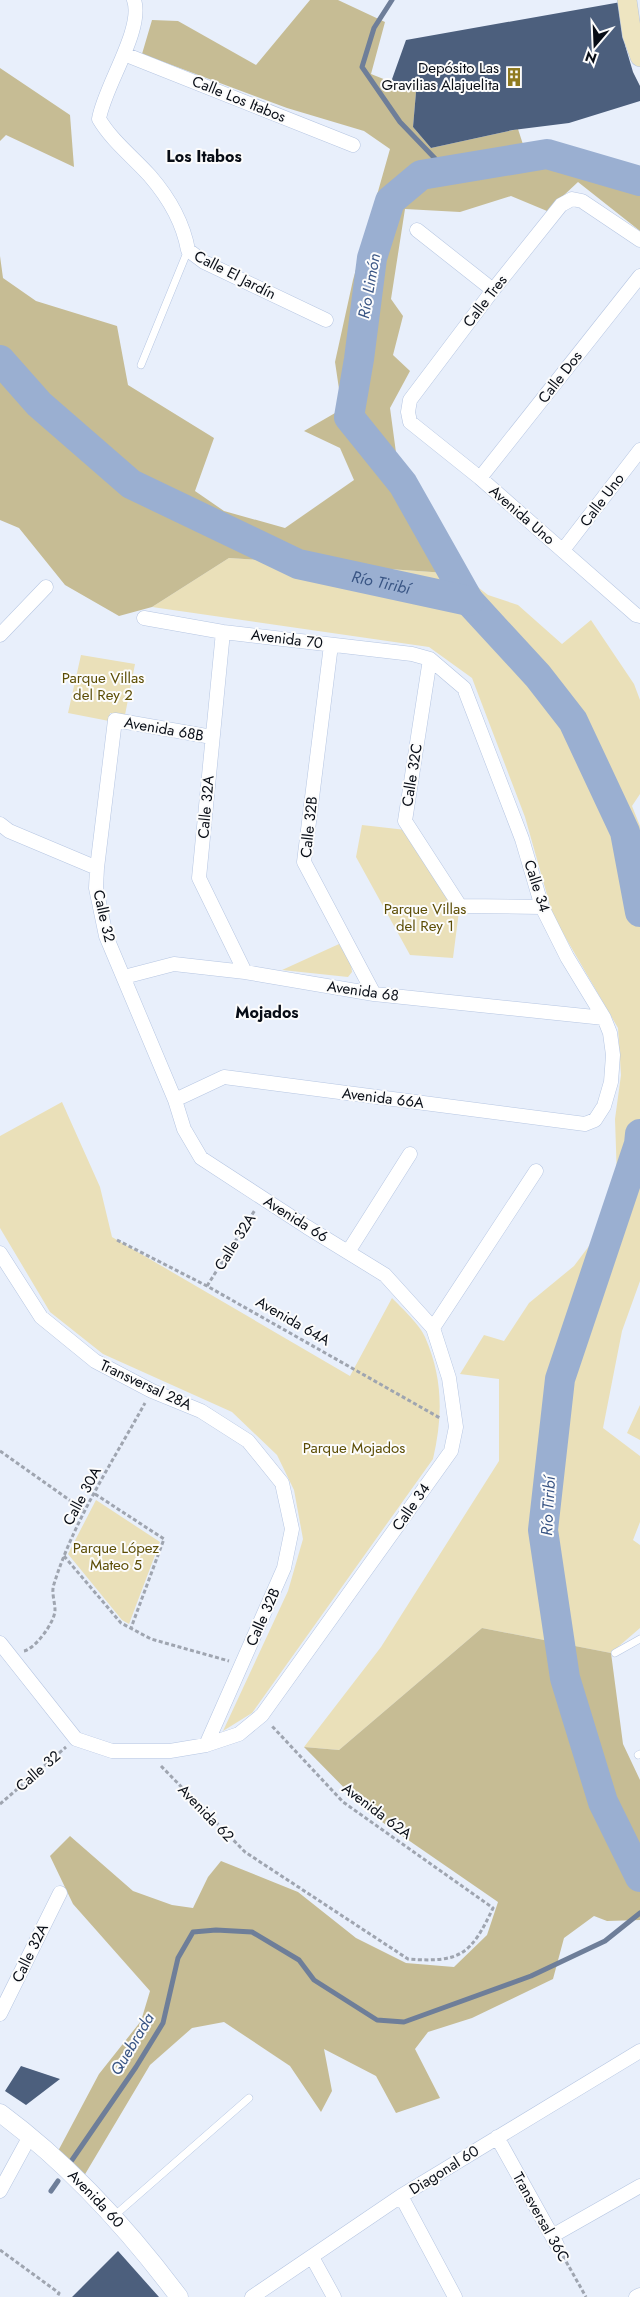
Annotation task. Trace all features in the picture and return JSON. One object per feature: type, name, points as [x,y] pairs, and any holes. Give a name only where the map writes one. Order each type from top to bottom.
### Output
[{"type":"main road","points":[[627,0],[640,56]]},
{"type":"street","name":"Calle El Jardín","points":[[134,0],[137,14],[124,54],[102,103],[99,119],[106,131],[151,177],[174,209],[185,231],[188,250],[204,262],[326,320]]},
{"type":"street","name":"Calle Los Itabos","points":[[124,54],[353,145]]},
{"type":"street","name":"Calle Tres","points":[[408,412],[410,400],[493,290],[561,205],[572,199],[582,201],[640,240]]},
{"type":"street","points":[[417,230],[493,290]]},
{"type":"street","name":"Calle Dos","points":[[480,478],[640,276]]},
{"type":"street","name":"Avenida Uno","points":[[408,412],[410,422],[480,478],[636,615],[640,616]]},
{"type":"street","name":"Calle Uno","points":[[563,550],[640,450]]},
{"type":"street","points":[[0,635],[46,588]]},
{"type":"street","name":"Avenida 70","points":[[144,618],[223,632],[412,654],[430,659]]},
{"type":"street","name":"Calle 32A","points":[[223,632],[199,878],[245,972]]},
{"type":"street","name":"Calle 32B","points":[[331,644],[304,862],[374,994]]},
{"type":"street","name":"Calle 32C","points":[[430,659],[405,821],[460,906],[542,907]]},
{"type":"street","name":"Calle 34","points":[[430,659],[464,688],[522,839],[542,907],[567,957],[604,1018],[610,1033],[613,1055],[611,1082],[604,1106],[595,1120]]},
{"type":"street","name":"Avenida 68B","points":[[115,720],[212,737]]},
{"type":"street","name":"Calle 32","points":[[115,720],[96,888],[106,936],[175,1100]]},
{"type":"street","points":[[0,824],[9,831],[97,868]]},
{"type":"street","name":"Avenida 68","points":[[124,977],[174,964],[245,972],[374,994],[604,1018]]},
{"type":"street","name":"Avenida 66A","points":[[175,1100],[224,1077],[585,1124],[595,1120]]},
{"type":"street","name":"Avenida 66","points":[[175,1100],[184,1129],[200,1158],[385,1275],[433,1328]]},
{"type":"street","points":[[348,1252],[410,1154]]},
{"type":"street","points":[[433,1328],[536,1171]]},
{"type":"street","name":"Transversal 28A","points":[[0,1254],[41,1317],[95,1361],[152,1391],[202,1410],[248,1441],[282,1483]]},
{"type":"street","name":"Calle 34","points":[[145,1750],[170,1751],[206,1745],[239,1734],[262,1715],[451,1451],[456,1426],[449,1378],[433,1328]]},
{"type":"street","name":"Calle 32B","points":[[206,1745],[284,1568],[292,1529],[282,1483]]},
{"type":"street","points":[[0,1643],[76,1739],[112,1751],[145,1750]]},
{"type":"street","name":"Calle 32A","points":[[0,2014],[60,1893]]},
{"type":"street","name":"Diagonal 60","points":[[252,2297],[402,2196],[640,2051]]},
{"type":"street","name":"Avenida 60","points":[[0,2113],[30,2136],[114,2216],[179,2297]]},
{"type":"street","points":[[0,2191],[30,2136]]},
{"type":"street","name":"Transversal 36C","points":[[497,2137],[555,2240]]},
{"type":"street","points":[[555,2240],[640,2186]]},
{"type":"street","points":[[402,2196],[455,2297]]},
{"type":"street","points":[[312,2257],[334,2297]]},
{"type":"street","points":[[636,2297],[640,2295]]},
{"type":"lane","points":[[141,365],[188,250]]},
{"type":"lane","points":[[615,1654],[640,1639]]},
{"type":"lane","points":[[114,2216],[249,2098]]},
{"type":"path","name":"Calle 32A","points":[[207,1286],[262,1198]]},
{"type":"path","name":"Avenida 64A","points":[[117,1240],[207,1286],[456,1426]]},
{"type":"path","name":"Calle 30A","points":[[10,1655],[30,1650],[49,1627],[55,1612],[53,1586],[64,1556],[85,1511],[152,1391]]},
{"type":"path","points":[[0,1451],[85,1511]]},
{"type":"path","points":[[95,1494],[164,1539],[131,1628]]},
{"type":"path","points":[[64,1556],[121,1623],[151,1639],[241,1664]]},
{"type":"path","name":"Avenida 62A","points":[[262,1715],[343,1802],[493,1908],[480,1935],[464,1952],[438,1961]]},
{"type":"path","name":"Calle 32","points":[[0,1804],[76,1739]]},
{"type":"path","name":"Avenida 62","points":[[145,1750],[245,1852],[408,1960],[438,1961]]},
{"type":"path","name":"Transversal 36C","points":[[555,2240],[586,2297]]},
{"type":"path","points":[[0,2250],[60,2293],[57,2297]]},
{"type":"green space","points":[[229,558],[461,574],[488,595],[518,605],[562,644],[591,620],[634,684],[640,700],[640,794],[632,806],[640,826],[640,1281],[622,1331],[603,1428],[640,1456],[640,1522],[633,1540],[640,1545],[640,1628],[611,1653],[482,1628],[339,1750],[304,1747],[381,1647],[499,1461],[499,1379],[460,1374],[484,1335],[504,1341],[529,1303],[574,1266],[598,1234],[617,1178],[615,1119],[621,1075],[618,1028],[553,916],[525,817],[472,678],[429,647],[152,607]]},
{"type":"green space","name":"Parque Villas del Rey 2","points":[[81,655],[135,664],[125,715],[110,713],[109,721],[68,713]]},
{"type":"green space","name":"Parque Villas del Rey 1","points":[[362,825],[406,830],[459,911],[453,958],[410,955],[356,857]]},
{"type":"green space","points":[[339,944],[351,964],[352,972],[348,977],[282,970]]},
{"type":"green space","name":"Parque Mojados","points":[[62,1102],[100,1187],[112,1237],[350,1376],[392,1298],[423,1332],[435,1367],[440,1412],[433,1459],[252,1713],[223,1731],[288,1591],[303,1539],[294,1490],[277,1455],[232,1412],[103,1354],[50,1312],[0,1228],[0,1136]]},
{"type":"green space","points":[[640,1405],[640,1440],[627,1433]]},
{"type":"green space","name":"Parque López Mateo 5","points":[[96,1500],[160,1542],[129,1624],[122,1620],[68,1554]]},
{"type":"shaded area","points":[[310,0],[338,0],[385,22],[371,74],[416,92],[413,127],[431,148],[518,129],[529,163],[572,152],[604,167],[632,192],[640,190],[640,231],[578,182],[547,211],[511,196],[460,212],[405,209],[391,299],[403,316],[393,355],[410,371],[390,408],[397,460],[461,574],[229,558],[152,607],[119,616],[65,585],[19,528],[0,520],[0,256],[3,278],[36,301],[117,326],[128,385],[214,438],[195,491],[224,511],[285,528],[354,480],[340,448],[304,431],[342,409],[335,362],[353,280],[390,149],[364,131],[287,108],[142,54],[152,20],[178,21],[256,65]]},
{"type":"shaded area","points":[[0,68],[70,115],[74,167],[6,135],[0,141]]},
{"type":"shaded area","points":[[482,1628],[611,1653],[623,1744],[640,1780],[640,1920],[607,1921],[594,1916],[564,1938],[553,1979],[472,2018],[428,2032],[415,2049],[440,2098],[396,2113],[376,2076],[324,2049],[332,2091],[321,2112],[290,2066],[224,2022],[192,2028],[150,2065],[81,2181],[57,2153],[99,2074],[141,2021],[150,1991],[73,1904],[50,1856],[70,1836],[133,1891],[172,1905],[193,1908],[208,1877],[221,1861],[298,1892],[356,1938],[406,1963],[454,1967],[487,1935],[498,1902],[369,1813],[304,1747],[339,1750]]},
{"type":"building","name":"Depósito Las Gravilias Alajuelita","points":[[621,2],[625,45],[633,72],[640,86],[640,101],[569,123],[513,130],[431,148],[413,127],[416,92],[391,82],[406,40]]},
{"type":"building","points":[[21,2066],[60,2079],[26,2105],[5,2091]]},
{"type":"building","points":[[118,2251],[159,2297],[72,2297]]},
{"type":"waterway","points":[[392,0],[374,28],[362,67],[400,122],[447,171]]},
{"type":"waterway","name":"Río Limón","points":[[640,181],[547,154],[421,175],[390,201],[372,258],[359,359],[349,417],[403,484],[469,601],[538,676],[573,721],[625,832],[640,912]]},
{"type":"waterway","name":"Río Tiribí","points":[[0,360],[39,404],[131,484],[298,564],[469,601]]},
{"type":"waterway","name":"Río Tiribí","points":[[640,1134],[639,1144],[560,1379],[543,1530],[565,1678],[603,1802],[640,1877]]},
{"type":"waterway","points":[[72,2160],[136,2067],[163,2023],[178,1958],[193,1932],[216,1930],[252,1932],[299,1960],[314,1980],[377,2020],[404,2022],[531,1976],[605,1941],[640,1913]]},
{"type":"waterway","name":"Quebrada","points":[[51,2191],[58,2181]]},
{"type":"place","name":"Depósito Las Gravilias Alajuelita","points":[[514,77]]},
{"type":"district","name":"Los Itabos","points":[[204,156]]},
{"type":"district","name":"Mojados","points":[[267,1012]]}]
